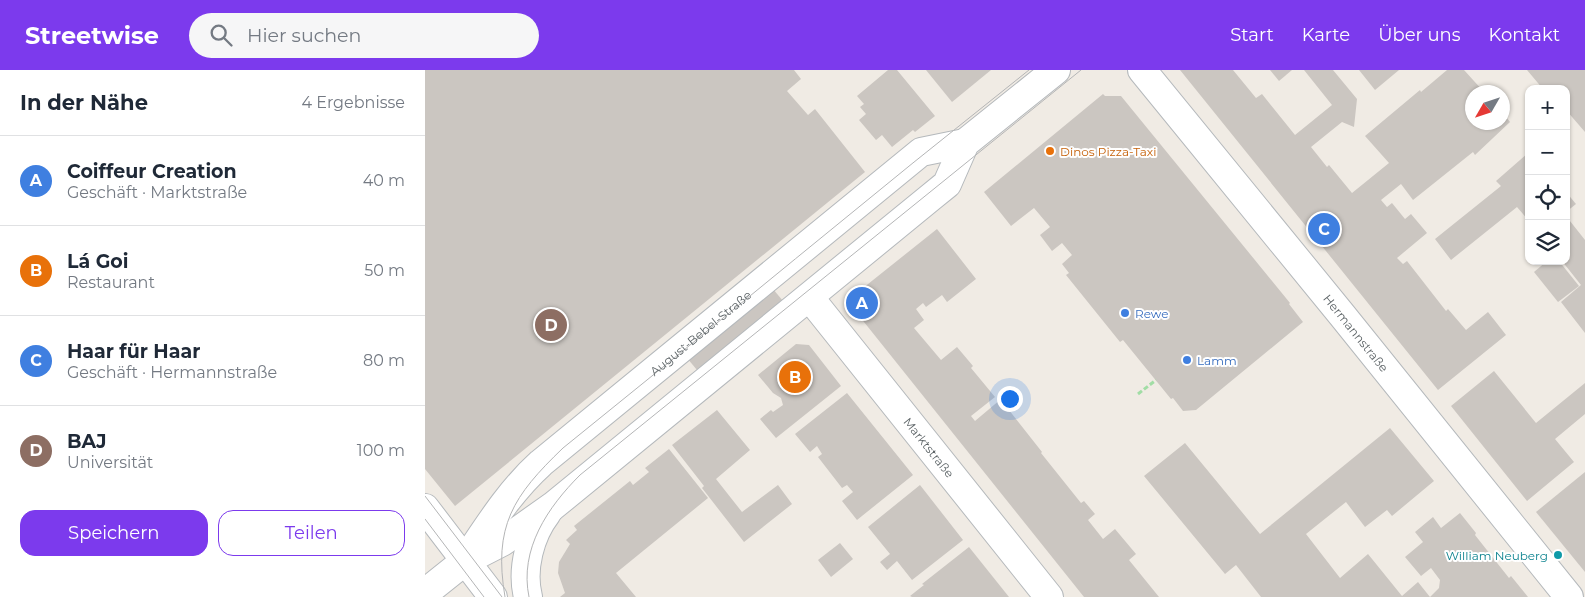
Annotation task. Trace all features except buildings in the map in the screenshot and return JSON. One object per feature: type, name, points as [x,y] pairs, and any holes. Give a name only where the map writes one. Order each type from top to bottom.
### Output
[{"type":"street","name":"August-Bebel-Straße","points":[[465,561],[493,518],[528,475],[541,463],[921,152],[965,143],[1056,70]]},
{"type":"street","name":"Hermannstraße","points":[[1142,70],[1569,597]]},
{"type":"street","name":"August-Bebel-Straße","points":[[425,593],[465,561],[502,542],[553,506],[810,298],[947,184],[965,143]]},
{"type":"street","name":"Marktstraße","points":[[810,298],[1049,597]]},
{"type":"street","name":"August-Bebel-Straße","points":[[527,597],[526,574],[530,546],[543,519],[553,506]]},
{"type":"street","points":[[425,508],[493,597]]},
{"type":"path","points":[[1138,394],[1156,380]]},
{"type":"tram line","points":[[505,597],[502,572],[502,551],[505,531],[511,514],[520,498],[546,465],[563,448],[1029,70]]},
{"type":"tram line","points":[[529,597],[527,579],[528,562],[532,546],[547,515],[568,487],[580,475],[1081,70]]},
{"type":"tram line","points":[[425,496],[502,597]]},
{"type":"tram line","points":[[425,519],[484,597]]},
{"type":"place","name":"Dinos Pizza-Taxi","points":[[1050,151]]},
{"type":"place","name":"Haar für Haar","points":[[1324,229]]},
{"type":"place","name":"Coiffeur Creation","points":[[862,303]]},
{"type":"place","name":"Rewe","points":[[1125,313]]},
{"type":"place","name":"BAJ","points":[[551,325]]},
{"type":"place","name":"Lamm","points":[[1187,360]]},
{"type":"place","name":"Lá Goi","points":[[795,377]]},
{"type":"place","name":"William Neuberg","points":[[1558,555]]}]
